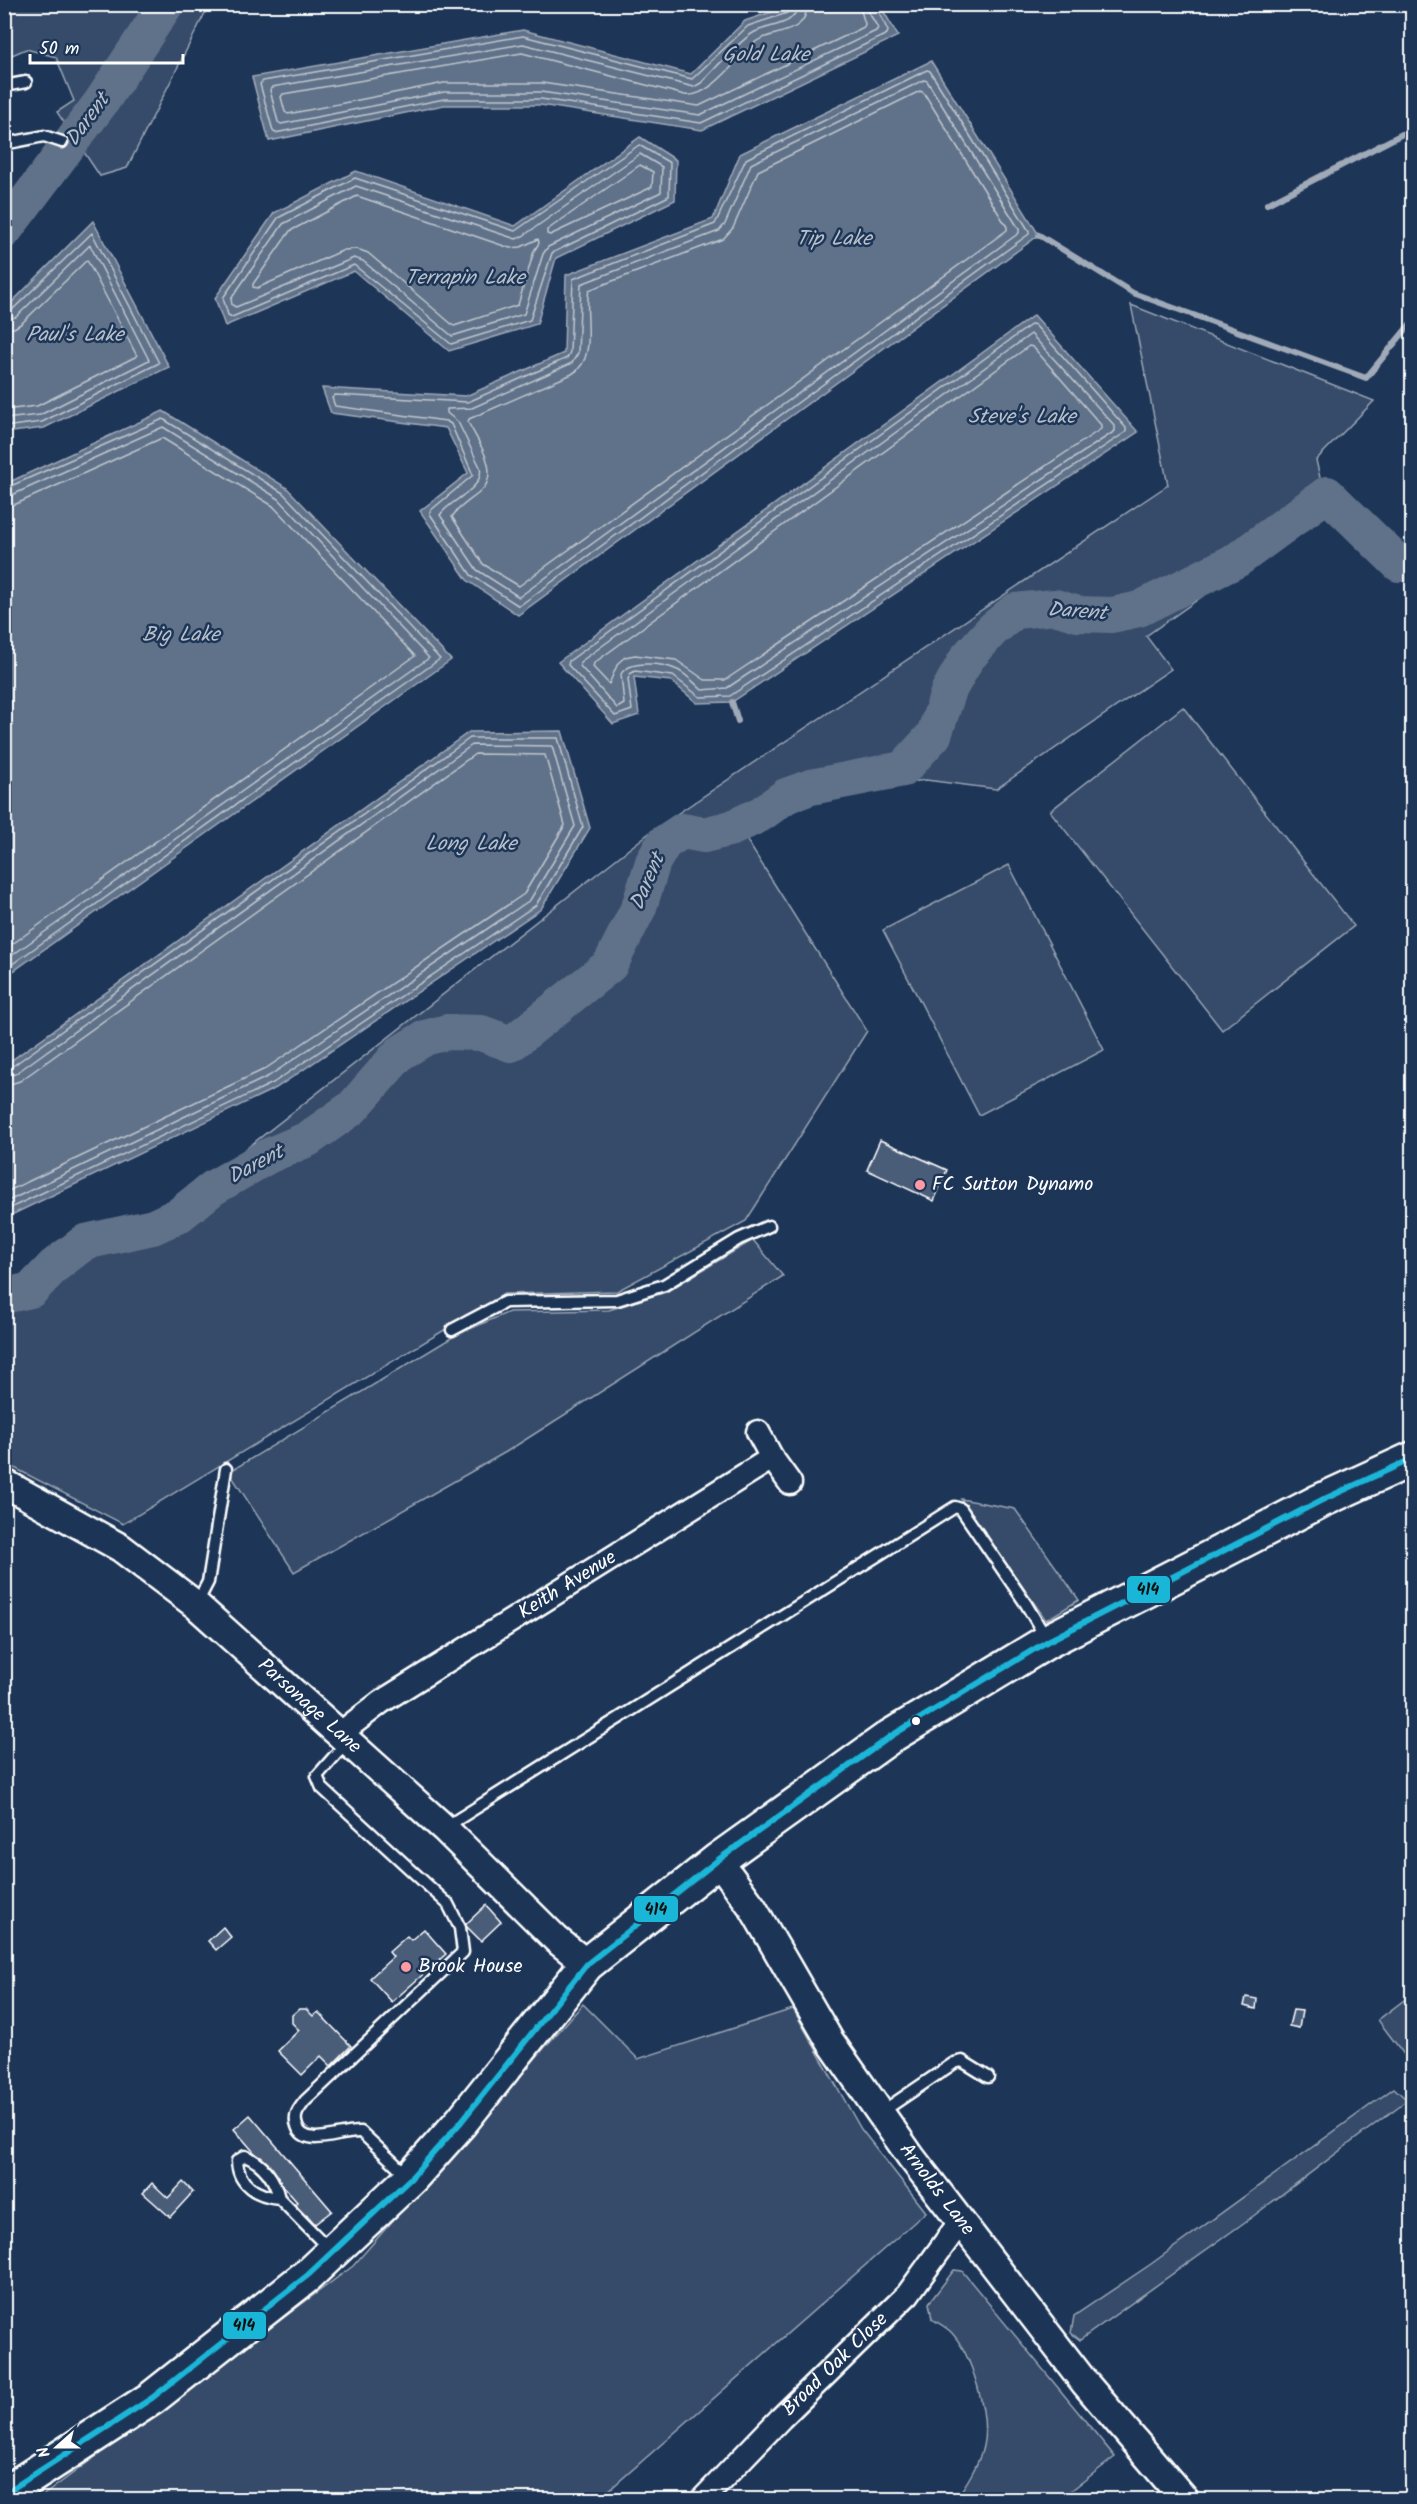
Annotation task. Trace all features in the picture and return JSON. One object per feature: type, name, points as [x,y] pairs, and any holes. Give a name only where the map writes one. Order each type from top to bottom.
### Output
[{"type":"main road","points":[[4,2494],[152,2398],[333,2253],[411,2178],[461,2122],[587,1964],[718,1860],[900,1731],[1048,1641],[1320,1501],[1413,1459]]},
{"type":"street","points":[[758,1432],[790,1484]]},
{"type":"street","name":"Keith Avenue","points":[[345,1738],[351,1725],[381,1702],[772,1458]]},
{"type":"street","name":"Parsonage Lane","points":[[4,1483],[121,1548],[196,1605],[444,1828],[557,1940],[587,1964]]},
{"type":"street","name":"Arnolds Lane","points":[[718,1860],[753,1908],[830,2041],[880,2114],[1085,2384],[1185,2499]]},
{"type":"street","name":"Broad Oak Close","points":[[714,2494],[781,2418],[908,2294],[960,2222]]},
{"type":"lane","points":[[4,86],[26,82]]},
{"type":"lane","points":[[4,144],[44,135],[62,142]]},
{"type":"lane","points":[[453,1330],[505,1302],[617,1300],[664,1285],[739,1239],[769,1226]]},
{"type":"lane","points":[[196,1605],[208,1582],[226,1469]]},
{"type":"lane","points":[[444,1828],[955,1507],[961,1509],[1026,1604],[1048,1641]]},
{"type":"lane","points":[[345,1738],[317,1776],[322,1788],[448,1904],[460,1928],[463,1952],[305,2101],[297,2111],[295,2120],[298,2130],[304,2137],[312,2138],[351,2131],[361,2132],[411,2178]]},
{"type":"lane","points":[[880,2114],[954,2063],[962,2061],[988,2077]]},
{"type":"lane","points":[[279,2198],[333,2253]]},
{"type":"shaded area","points":[[4,5],[209,5],[127,168],[100,176],[57,112],[74,101],[56,57],[26,49],[7,57],[5,55]]},
{"type":"shaded area","points":[[1131,305],[1374,401],[1316,460],[1327,509],[1146,636],[1171,669],[996,789],[926,780],[807,796],[741,831],[867,1031],[746,1221],[617,1291],[504,1294],[123,1524],[5,1463],[4,1305],[35,1294],[89,1249],[178,1222],[281,1156],[233,1159],[653,830],[1168,485]]},
{"type":"shaded area","points":[[1183,707],[1354,926],[1222,1030],[1050,811]]},
{"type":"shaded area","points":[[1009,865],[1104,1050],[979,1115],[883,930]]},
{"type":"shaded area","points":[[753,1240],[783,1276],[506,1452],[294,1572],[229,1472],[456,1335],[509,1312],[609,1310],[666,1292]]},
{"type":"shaded area","points":[[961,1499],[1015,1509],[1079,1600],[1046,1620]]},
{"type":"shaded area","points":[[1412,1994],[1412,2065],[1378,2020]]},
{"type":"shaded area","points":[[583,2004],[638,2059],[793,2009],[861,2129],[926,2212],[599,2499],[37,2500],[353,2266]]},
{"type":"shaded area","points":[[1394,2088],[1407,2100],[1252,2217],[1080,2340],[1071,2333],[1074,2316],[1151,2264]]},
{"type":"shaded area","points":[[954,2270],[962,2271],[1115,2457],[1060,2499],[955,2499],[979,2459],[983,2446],[984,2419],[978,2386],[966,2355],[951,2332],[932,2319],[929,2303]]},
{"type":"water","name":"Gold Lake","points":[[792,5],[880,5],[898,36],[702,130],[540,105],[444,105],[269,141],[252,77],[523,30],[691,74],[745,21]]},
{"type":"water","name":"Tip Lake","points":[[931,61],[1039,235],[518,615],[467,580],[420,511],[468,473],[446,428],[331,413],[322,388],[466,396],[564,353],[566,275],[713,219],[740,154]]},
{"type":"water","name":"Terrapin Lake","points":[[640,137],[676,160],[675,200],[556,258],[537,324],[449,351],[354,271],[225,326],[215,298],[274,213],[356,171],[515,226]]},
{"type":"water","name":"Paul's Lake","points":[[93,221],[169,367],[44,428],[5,433],[5,309]]},
{"type":"water","name":"Steve's Lake","points":[[1034,315],[1138,432],[732,702],[697,703],[671,681],[634,677],[639,715],[613,724],[558,662]]},
{"type":"water","name":"Big Lake","points":[[163,411],[287,488],[451,660],[5,977],[5,484]]},
{"type":"water","name":"Long Lake","points":[[562,731],[590,828],[541,909],[276,1088],[5,1218],[5,1065],[469,732]]},
{"type":"building","name":"FC Sutton Dynamo","points":[[880,1140],[947,1170],[934,1201],[867,1170]]},
{"type":"building","points":[[486,1905],[501,1922],[481,1941],[465,1925]]},
{"type":"building","points":[[223,1927],[231,1937],[216,1950],[208,1941]]},
{"type":"building","name":"Brook House","points":[[424,1929],[446,1954],[392,2002],[370,1978],[393,1957],[389,1952],[407,1936],[411,1940]]},
{"type":"building","points":[[1246,1997],[1257,1999],[1256,2009],[1244,2006]]},
{"type":"building","points":[[299,2009],[306,2009],[313,2016],[318,2012],[351,2046],[331,2066],[321,2056],[302,2075],[278,2051],[299,2030],[292,2023],[292,2015]]},
{"type":"building","points":[[1293,2010],[1302,2011],[1299,2028],[1289,2026]]},
{"type":"building","points":[[250,2115],[332,2211],[315,2224],[307,2215],[303,2218],[293,2206],[297,2202],[234,2129]]},
{"type":"building","points":[[183,2182],[193,2192],[170,2217],[143,2193],[152,2183],[168,2198]]},
{"type":"waterway","name":"Darent","points":[[4,231],[102,101],[166,4]]},
{"type":"waterway","points":[[1267,204],[1412,129]]},
{"type":"waterway","points":[[1039,235],[1133,293],[1366,378],[1412,322]]},
{"type":"waterway","name":"Darent","points":[[4,1296],[31,1290],[54,1266],[85,1242],[153,1227],[179,1215],[213,1188],[268,1156],[308,1139],[352,1108],[400,1053],[425,1038],[447,1032],[481,1033],[511,1044],[610,965],[639,907],[653,862],[664,843],[682,831],[704,835],[732,828],[761,814],[786,796],[811,787],[903,769],[934,735],[949,690],[967,658],[992,630],[1015,611],[1055,607],[1078,614],[1112,615],[1139,609],[1237,560],[1327,494],[1399,564],[1412,564]]},
{"type":"waterway","points":[[732,702],[738,721]]},
{"type":"transit line","name":"414","points":[[4,2494],[152,2398],[308,2275],[411,2178],[461,2122],[587,1964],[718,1860],[891,1736],[1048,1641],[1320,1501],[1412,1459]]},
{"type":"place","name":"FC Sutton Dynamo","points":[[920,1185]]},
{"type":"place","name":"Brook House","points":[[406,1967]]}]
